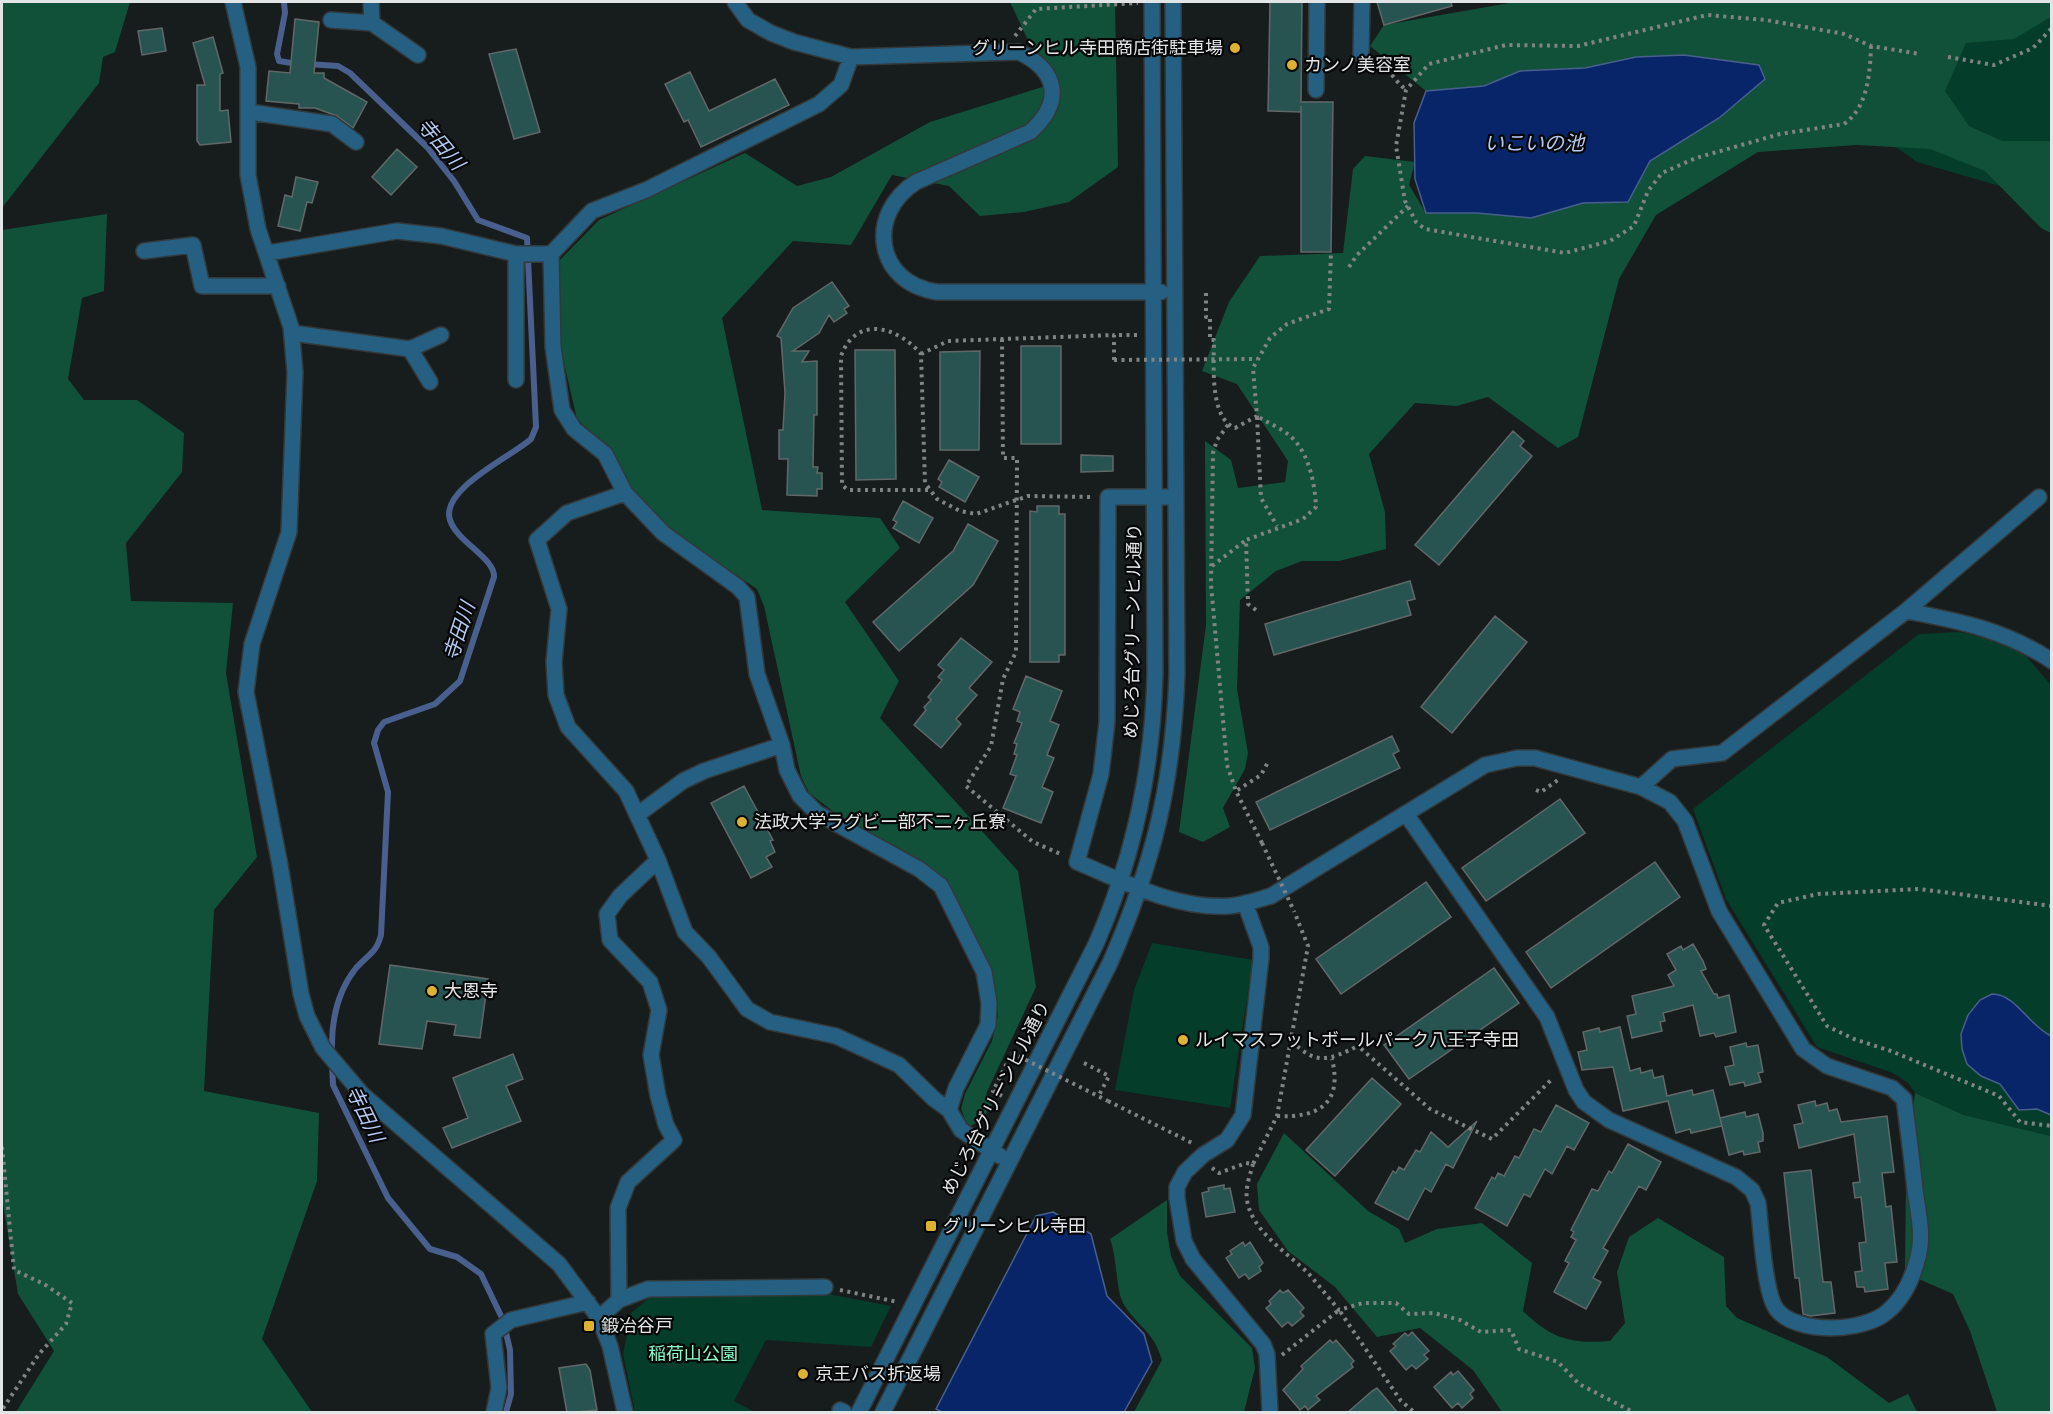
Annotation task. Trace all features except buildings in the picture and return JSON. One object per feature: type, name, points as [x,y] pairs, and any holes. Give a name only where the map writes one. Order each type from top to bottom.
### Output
[{"type":"street","points":[[232,2],[248,67],[250,112],[248,175],[258,229],[268,253],[292,333],[294,407],[289,532],[252,644],[246,692],[280,865],[301,994],[307,1016],[323,1048],[362,1094],[559,1264],[599,1318],[610,1346],[625,1413]]},
{"type":"street","points":[[371,2],[372,23]]},
{"type":"street","points":[[735,2],[748,20],[771,33],[794,42],[851,57],[1019,52],[1035,60],[1048,73],[1053,89],[1050,106],[1042,122],[1030,132],[904,190],[893,203],[883,231],[884,246],[895,272],[910,285],[937,292],[1153,291],[1174,294]]},
{"type":"street","name":"めじろ台グリーンヒル通り","points":[[860,1413],[1096,944],[1122,880],[1142,803],[1154,722],[1153,291],[1145,2]]},
{"type":"street","points":[[883,1413],[1110,963],[1142,888],[1163,807],[1175,717],[1173,2]]},
{"type":"street","points":[[1316,90],[1317,2]]},
{"type":"street","points":[[1361,54],[1362,2]]},
{"type":"street","points":[[331,20],[372,23],[418,55]]},
{"type":"street","points":[[268,253],[397,231],[441,236],[516,254],[546,255],[592,211],[646,190],[819,104],[841,85],[851,57]]},
{"type":"street","points":[[250,112],[332,124],[356,142]]},
{"type":"street","points":[[144,251],[193,245],[202,286],[278,286]]},
{"type":"street","points":[[516,254],[516,380]]},
{"type":"street","points":[[546,255],[553,347],[562,410],[574,429],[605,454],[625,493],[663,533],[738,587],[747,597],[757,674],[782,745],[787,770],[800,796],[817,813],[919,869],[941,886],[984,972],[989,1003],[988,1025],[956,1088],[949,1110]]},
{"type":"street","points":[[292,333],[410,349],[441,335]]},
{"type":"street","points":[[410,349],[430,382]]},
{"type":"street","points":[[625,493],[567,513],[537,540],[559,609],[554,662],[556,695],[568,727],[626,791],[658,860],[685,932],[709,957],[747,1009],[770,1022],[836,1036],[899,1065],[934,1099],[949,1110],[961,1130],[1010,1161]]},
{"type":"street","points":[[1176,497],[1108,497],[1107,722],[1101,774],[1077,862],[1189,904],[1222,906],[1271,896],[1485,765],[1517,758],[1535,758],[1656,793],[1678,810],[1719,911],[1803,1049],[1827,1066],[1892,1088],[1904,1099],[1922,1240],[1918,1258],[1902,1296],[1887,1313],[1857,1324],[1811,1328],[1786,1318],[1776,1309],[1769,1292],[1758,1203],[1752,1190],[1736,1177],[1595,1113],[1576,1090],[1547,1017],[1406,814]]},
{"type":"street","points":[[1641,787],[1672,759],[1722,753],[1906,611],[2039,497]]},
{"type":"street","points":[[1906,611],[1981,627],[2023,642],[2052,661]]},
{"type":"street","points":[[637,815],[683,781],[704,771],[782,745]]},
{"type":"street","points":[[619,1300],[618,1208],[628,1182],[674,1140],[666,1125],[658,1096],[651,1055],[659,1010],[650,982],[610,940],[607,914],[620,896],[658,860]]},
{"type":"street","points":[[1245,903],[1261,947],[1261,958],[1243,1115],[1227,1140],[1203,1155],[1185,1172],[1178,1187],[1177,1198],[1188,1250],[1198,1268],[1257,1334],[1267,1354],[1270,1413]]},
{"type":"street","points":[[599,1318],[619,1300],[648,1289],[753,1286],[825,1287]]},
{"type":"street","points":[[494,1413],[499,1388],[493,1334],[511,1320],[588,1302]]},
{"type":"path","points":[[1002,52],[1036,9],[1145,2]]},
{"type":"path","points":[[1871,46],[1869,82],[1851,119],[1845,124],[1780,134],[1717,152],[1662,173],[1648,191],[1634,226],[1610,241],[1565,253],[1425,229],[1416,222],[1407,206],[1396,146],[1406,90],[1429,64],[1506,45],[1578,46],[1707,15],[1766,20],[1844,34],[1871,46],[1920,54]]},
{"type":"path","points":[[1948,57],[1994,65],[2033,48],[2052,28]]},
{"type":"path","points":[[1361,54],[1374,56],[1391,70],[1394,80],[1406,90]]},
{"type":"path","points":[[1349,267],[1357,255],[1407,206]]},
{"type":"path","points":[[1277,526],[1262,498],[1253,368],[1270,338],[1287,324],[1329,309],[1331,252]]},
{"type":"path","points":[[1206,293],[1206,317],[1210,317],[1210,340],[1214,339],[1217,407],[1228,425],[1235,428],[1257,416]]},
{"type":"path","points":[[928,490],[848,490],[842,485],[841,356],[846,341],[860,331],[875,328],[910,342],[921,354],[925,483],[937,499],[960,511],[976,514],[1028,496],[1108,497]]},
{"type":"path","points":[[921,354],[948,340],[1137,334]]},
{"type":"path","points":[[1114,335],[1114,360],[1257,359]]},
{"type":"path","points":[[1002,339],[1003,458],[1017,458],[1016,652],[1003,679],[990,746],[966,786],[1033,842],[1077,862]]},
{"type":"path","points":[[1212,566],[1246,540],[1277,526],[1303,519],[1316,507],[1315,486],[1305,458],[1291,437],[1257,416]]},
{"type":"path","points":[[1228,425],[1217,440],[1213,453],[1211,584],[1227,765],[1236,791],[1294,911],[1308,946],[1277,1116],[1253,1164],[1247,1185],[1247,1200],[1250,1210],[1283,1254],[1307,1273],[1339,1310],[1401,1401],[1414,1413]]},
{"type":"path","points":[[1246,540],[1248,603],[1256,609]]},
{"type":"path","points":[[1236,791],[1261,775],[1268,762]]},
{"type":"path","points":[[1536,789],[1541,792],[1560,779]]},
{"type":"path","points":[[2052,906],[1919,889],[1818,894],[1778,903],[1764,925],[1827,1026],[1854,1039],[1891,1051],[1999,1096],[2020,1122],[2052,1126]]},
{"type":"path","points":[[1291,1040],[1311,1056],[1332,1059],[1358,1046],[1369,1031]]},
{"type":"path","points":[[1358,1046],[1431,1108],[1491,1139],[1566,1064]]},
{"type":"path","points":[[1002,1096],[993,1091],[1012,1053],[1200,1147]]},
{"type":"path","points":[[1277,1116],[1312,1113],[1324,1106],[1333,1095],[1336,1081],[1332,1059]]},
{"type":"path","points":[[1083,1063],[1109,1076],[1098,1097]]},
{"type":"path","points":[[2,1147],[14,1270],[44,1284],[72,1302],[66,1324],[39,1354],[2,1410]]},
{"type":"path","points":[[1208,1166],[1219,1173],[1246,1163],[1253,1164]]},
{"type":"path","points":[[825,1287],[898,1302]]},
{"type":"path","points":[[1268,1367],[1339,1310],[1363,1302],[1396,1304],[1409,1314],[1434,1313],[1460,1320],[1481,1332],[1511,1330],[1519,1348],[1558,1362],[1579,1384],[1633,1413]]},
{"type":"green space","points":[[2,2],[130,2],[115,52],[103,57],[99,83],[2,208]]},
{"type":"green space","points":[[1010,2],[1115,2],[1118,167],[1069,202],[1024,212],[980,216],[949,186],[892,175],[851,245],[793,241],[722,318],[762,510],[880,518],[900,548],[845,602],[899,681],[880,718],[1018,871],[1036,987],[986,1094],[995,1100],[982,1120],[968,1127],[961,1109],[965,1094],[992,1041],[998,1016],[991,968],[943,877],[920,860],[847,822],[809,793],[801,776],[764,606],[757,589],[675,534],[634,494],[611,452],[577,419],[559,342],[558,262],[599,220],[745,153],[797,186],[831,177],[930,122],[1049,85]]},
{"type":"green space","points":[[1515,2],[2051,2],[2051,17],[2014,39],[1966,43],[1945,91],[1969,126],[2002,141],[2051,141],[2051,233],[2041,228],[1985,171],[1930,149],[1857,145],[1758,152],[1656,215],[1619,279],[1578,437],[1558,448],[1488,397],[1457,406],[1415,403],[1369,454],[1385,512],[1386,549],[1339,561],[1302,561],[1276,571],[1240,600],[1237,689],[1248,753],[1245,769],[1223,808],[1230,827],[1203,842],[1179,832],[1206,625],[1205,441],[1231,460],[1238,488],[1285,482],[1288,461],[1237,384],[1202,371],[1229,302],[1260,256],[1343,253],[1353,169],[1365,156],[1415,162],[1409,185],[1426,213],[1477,213],[1531,218],[1583,203],[1628,202],[1650,161],[1677,142],[1636,57],[1585,68],[1520,71],[1484,86],[1426,91],[1370,46],[1384,25]]},
{"type":"green space","points":[[1984,2],[2051,2],[2051,192],[2010,189],[1917,162],[1874,132]]},
{"type":"green space","points":[[107,214],[104,291],[82,298],[68,379],[84,400],[137,400],[184,433],[182,472],[126,543],[131,601],[233,603],[226,673],[257,857],[214,910],[204,1091],[319,1113],[317,1181],[262,1339],[312,1412],[16,1412],[54,1351],[18,1294],[2,1198],[2,230]]},
{"type":"green space","points":[[1959,632],[2013,641],[2051,685],[2051,1136],[1964,1115],[1915,1093],[1908,1083],[1893,1073],[1817,1047],[1726,899],[1693,809],[1919,634]]},
{"type":"green space","name":"ルイマスフットボールパーク八王子寺田","points":[[1152,943],[1253,960],[1230,1108],[1115,1090],[1134,990]]},
{"type":"green space","points":[[1915,1093],[1964,1115],[2051,1136],[2051,1412],[1997,1412],[1970,1331],[1953,1294],[1905,1273],[1906,1173]]},
{"type":"green space","points":[[1284,1133],[1368,1211],[1399,1229],[1405,1243],[1437,1229],[1482,1223],[1532,1263],[1523,1311],[1553,1334],[1584,1342],[1610,1341],[1625,1323],[1617,1272],[1629,1237],[1658,1218],[1724,1257],[1726,1306],[1737,1318],[1827,1357],[1889,1403],[1908,1394],[1917,1412],[1502,1412],[1473,1370],[1420,1328],[1377,1337],[1335,1287],[1288,1251],[1259,1210],[1257,1184]]},
{"type":"green space","points":[[1167,1200],[1167,1232],[1171,1256],[1180,1276],[1252,1348],[1255,1368],[1244,1412],[1134,1412],[1162,1360],[1154,1341],[1123,1303],[1110,1239]]},
{"type":"green space","name":"稲荷山公園","points":[[823,1293],[891,1306],[871,1347],[766,1340],[734,1401],[755,1412],[635,1412],[623,1354],[631,1313],[651,1296]]},
{"type":"water","name":"いこいの池","points":[[1684,55],[1759,65],[1765,79],[1719,118],[1650,161],[1628,202],[1583,203],[1531,218],[1477,213],[1426,213],[1415,179],[1414,123],[1426,91],[1484,86],[1520,71],[1585,68],[1636,57]]},
{"type":"water","points":[[1992,994],[2008,999],[2035,1025],[2051,1036],[2051,1115],[2037,1109],[2019,1110],[2000,1084],[1981,1076],[1967,1064],[1962,1049],[1961,1034],[1968,1015],[1980,1000]]},
{"type":"water","points":[[1053,1212],[1091,1234],[1107,1296],[1144,1334],[1152,1362],[1124,1412],[942,1412],[936,1409],[1036,1216]]},
{"type":"waterway","name":"寺田川","points":[[284,2],[285,13],[277,54],[279,61],[298,64]]},
{"type":"waterway","name":"寺田川","points":[[308,64],[338,66],[350,73],[427,147],[454,181],[478,220],[527,238],[536,427],[531,439],[466,485],[450,508],[450,520],[454,528],[489,563],[494,577],[460,681],[435,704],[384,722],[378,730],[374,743],[388,792],[381,935],[374,950],[356,968],[344,987],[336,1008],[332,1052]]},
{"type":"waterway","name":"寺田川","points":[[332,1063],[333,1085],[388,1198],[430,1249],[457,1257],[481,1274],[503,1320],[510,1350],[511,1394],[506,1412]]},
{"type":"place","name":"グリーンヒル寺田商店街駐車場","points":[[1235,48]]},
{"type":"place","name":"カンノ美容室","points":[[1292,65]]},
{"type":"place","name":"法政大学ラグビー部不二ヶ丘寮","points":[[742,822]]},
{"type":"place","name":"大恩寺","points":[[432,991]]},
{"type":"place","name":"ルイマスフットボールパーク八王子寺田","points":[[1183,1040]]},
{"type":"place","name":"グリーンヒル寺田","points":[[931,1226]]},
{"type":"place","name":"鍛冶谷戸","points":[[589,1326]]},
{"type":"place","name":"京王バス折返場","points":[[803,1374]]}]
